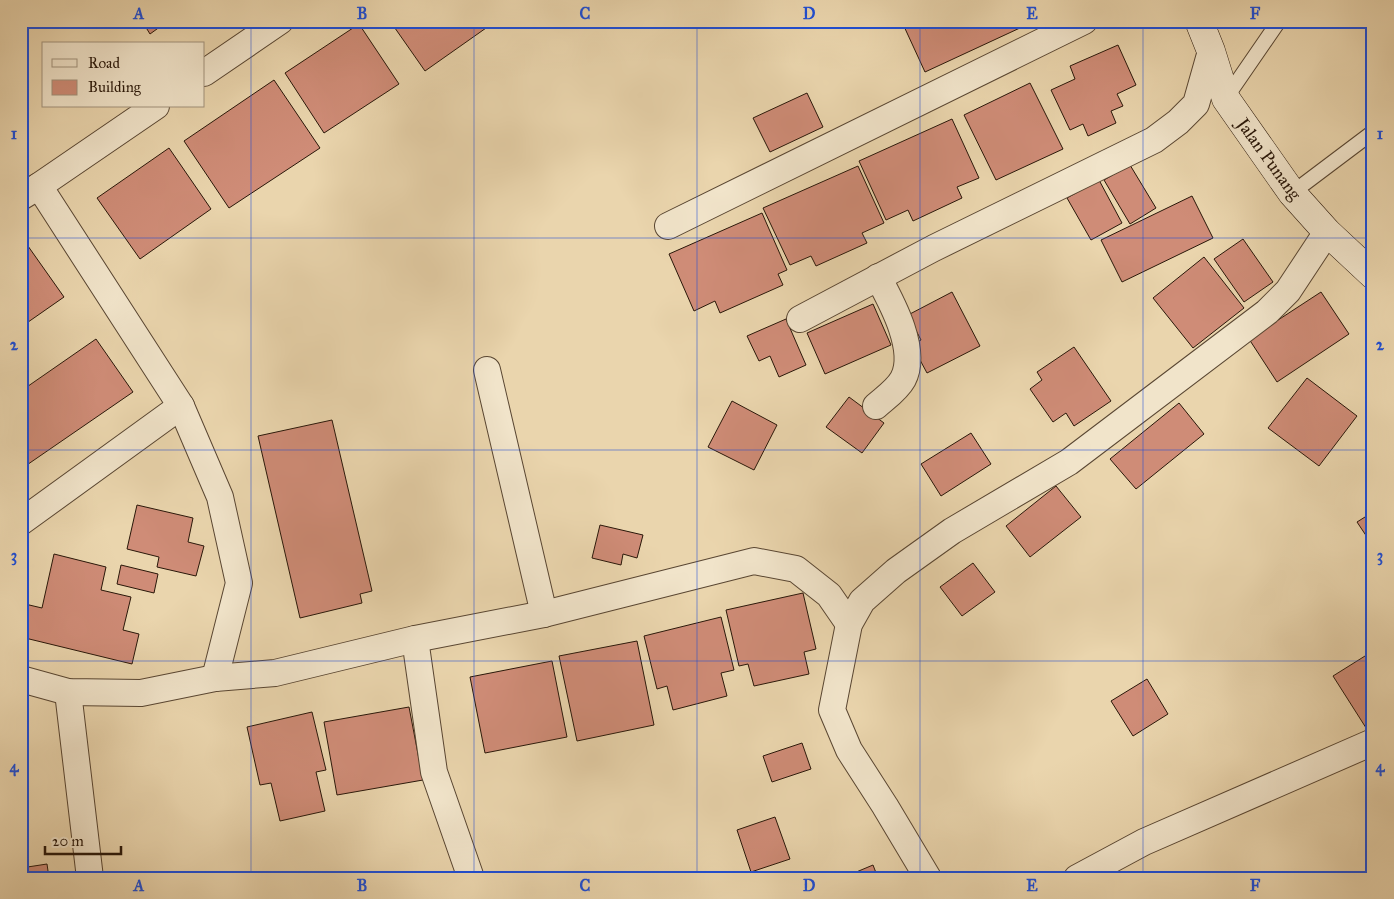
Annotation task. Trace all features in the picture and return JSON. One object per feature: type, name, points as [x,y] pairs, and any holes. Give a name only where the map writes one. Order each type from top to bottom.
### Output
[{"type":"street","points":[[205,73],[280,21]]},
{"type":"street","points":[[668,226],[1084,21]]},
{"type":"street","name":"Jalan Punang","points":[[1199,21],[1226,98],[1292,193],[1327,232],[1373,275]]},
{"type":"street","points":[[800,319],[942,244],[1154,140],[1178,122],[1196,104],[1211,51]]},
{"type":"street","points":[[153,108],[30,192],[181,406],[220,497],[239,583],[216,678]]},
{"type":"street","points":[[928,878],[849,750],[832,710],[849,624],[862,601],[896,571],[952,531],[1069,462],[1267,312],[1288,290],[1327,232]]},
{"type":"street","points":[[876,406],[893,392],[904,379],[908,362],[906,343],[891,300],[878,277]]},
{"type":"street","points":[[487,370],[544,614]]},
{"type":"street","points":[[21,522],[181,406]]},
{"type":"street","points":[[21,679],[68,692],[141,693],[216,678],[275,673],[415,639],[544,614],[754,560],[796,569],[829,596],[849,624]]},
{"type":"street","points":[[415,639],[434,772],[472,878]]},
{"type":"street","points":[[68,692],[90,878]]},
{"type":"street","points":[[1077,878],[1144,842],[1373,742]]},
{"type":"lane","points":[[1226,98],[1279,21]]},
{"type":"lane","points":[[1292,193],[1373,132]]},
{"type":"building","points":[[142,21],[168,21],[150,34]]},
{"type":"building","points":[[390,21],[496,21],[425,71]]},
{"type":"building","points":[[1035,21],[925,72],[902,22]]},
{"type":"building","points":[[359,24],[399,84],[324,133],[285,73]]},
{"type":"building","points":[[1118,45],[1136,85],[1117,94],[1123,106],[1111,111],[1116,123],[1088,136],[1083,124],[1070,130],[1051,90],[1075,79],[1070,66]]},
{"type":"building","points":[[274,80],[320,148],[229,208],[184,141]]},
{"type":"building","points":[[1030,83],[1063,149],[996,180],[964,115]]},
{"type":"building","points":[[807,93],[823,127],[770,152],[753,118]]},
{"type":"building","points":[[952,119],[979,178],[957,187],[962,198],[913,221],[908,210],[886,220],[859,161]]},
{"type":"building","points":[[169,148],[211,209],[140,259],[97,198]]},
{"type":"building","points":[[1130,165],[1156,208],[1130,224],[1104,180]]},
{"type":"building","points":[[858,166],[884,223],[862,233],[867,243],[816,266],[811,256],[790,265],[763,208]]},
{"type":"building","points":[[1099,180],[1122,223],[1091,240],[1067,198]]},
{"type":"building","points":[[1192,196],[1213,238],[1122,282],[1101,240]]},
{"type":"building","points":[[762,213],[787,270],[778,274],[783,285],[720,313],[715,301],[694,311],[669,254]]},
{"type":"building","points":[[23,239],[64,297],[21,327],[21,240]]},
{"type":"building","points":[[1243,239],[1273,282],[1244,302],[1214,259]]},
{"type":"building","points":[[1204,257],[1244,308],[1193,348],[1153,298]]},
{"type":"building","points":[[952,292],[980,346],[927,373],[912,345],[921,340],[908,315]]},
{"type":"building","points":[[1321,292],[1349,334],[1277,382],[1249,339]]},
{"type":"building","points":[[873,304],[891,345],[825,374],[807,333]]},
{"type":"building","points":[[786,319],[806,365],[779,377],[770,356],[759,361],[747,336]]},
{"type":"building","points":[[96,339],[133,392],[21,469],[21,391]]},
{"type":"building","points":[[1074,347],[1111,401],[1074,426],[1066,413],[1053,422],[1030,389],[1042,380],[1037,372]]},
{"type":"building","points":[[1307,378],[1357,416],[1319,466],[1268,428]]},
{"type":"building","points":[[849,397],[884,423],[862,453],[826,427]]},
{"type":"building","points":[[732,401],[777,425],[754,470],[708,447]]},
{"type":"building","points":[[1179,403],[1204,434],[1136,489],[1110,459]]},
{"type":"building","points":[[332,420],[372,591],[360,594],[362,603],[300,618],[258,436]]},
{"type":"building","points":[[971,433],[991,464],[941,496],[921,464]]},
{"type":"building","points":[[1056,486],[1081,517],[1030,557],[1006,526]]},
{"type":"building","points":[[137,505],[193,518],[188,542],[204,546],[196,576],[157,567],[159,557],[127,549]]},
{"type":"building","points":[[1373,512],[1373,546],[1357,522]]},
{"type":"building","points":[[600,525],[643,535],[637,558],[623,554],[621,565],[592,558]]},
{"type":"building","points":[[54,554],[106,567],[101,590],[131,597],[123,630],[139,634],[132,664],[21,637],[21,620],[25,604],[42,608]]},
{"type":"building","points":[[973,563],[995,592],[962,616],[940,587]]},
{"type":"building","points":[[121,565],[158,574],[154,593],[117,584]]},
{"type":"building","points":[[803,593],[816,649],[804,652],[809,674],[754,686],[748,664],[739,666],[726,610]]},
{"type":"building","points":[[721,617],[734,670],[721,673],[727,696],[673,710],[667,686],[657,689],[644,636]]},
{"type":"building","points":[[637,641],[654,725],[577,741],[559,656]]},
{"type":"building","points":[[1373,651],[1373,728],[1368,731],[1333,676]]},
{"type":"building","points":[[552,661],[567,737],[485,753],[470,677]]},
{"type":"building","points":[[1147,679],[1168,714],[1133,736],[1111,701]]},
{"type":"building","points":[[409,707],[423,780],[337,795],[324,722]]},
{"type":"building","points":[[312,712],[326,770],[316,772],[325,811],[280,821],[271,783],[260,785],[247,727]]},
{"type":"building","points":[[802,743],[811,769],[772,782],[763,756]]},
{"type":"building","points":[[775,817],[790,859],[751,872],[737,830]]},
{"type":"building","points":[[47,864],[49,878],[21,878],[21,868]]},
{"type":"building","points":[[873,865],[878,878],[842,878]]}]
